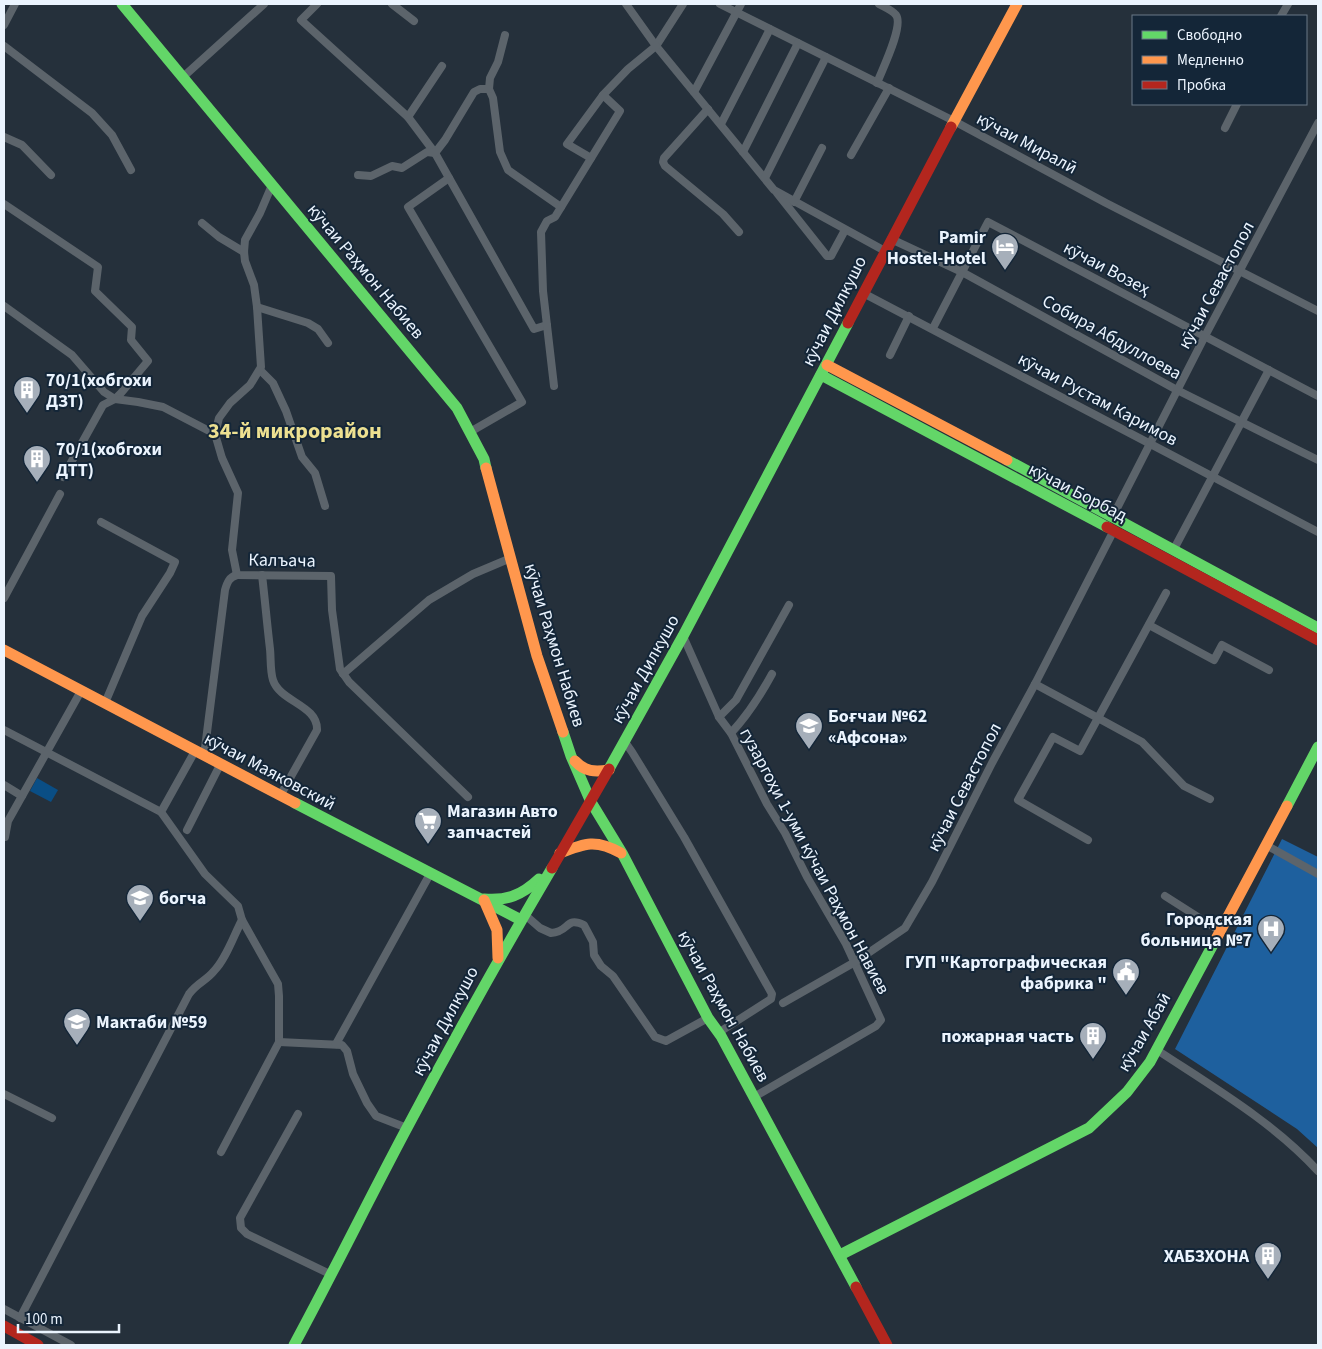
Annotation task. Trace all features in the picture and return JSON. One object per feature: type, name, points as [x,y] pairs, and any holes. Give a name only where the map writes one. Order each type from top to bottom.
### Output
[{"type":"main road","name":"кӯчаи Раҳмон Набиев","points":[[122,4],[457,408],[484,459],[546,684],[571,756],[591,802],[622,853],[708,1018],[754,1097],[887,1345]]},
{"type":"main road","name":"кӯчаи Дилкушо","points":[[294,1345],[498,958],[591,802],[683,636],[824,370],[884,251],[1016,4]]},
{"type":"main road","name":"кӯчаи Борбад","points":[[824,370],[1113,516],[1318,628]]},
{"type":"main road","name":"кӯчаи Борбад","points":[[824,370],[1318,640]]},
{"type":"main road","name":"кӯчаи Маяковский","points":[[4,650],[430,874],[522,917]]},
{"type":"main road","name":"кӯчаи Абаӣ","points":[[840,1256],[1089,1128],[1122,1099],[1146,1069],[1157,1050],[1318,748]]},
{"type":"main road","points":[[571,756],[580,768],[588,772],[608,770]]},
{"type":"main road","points":[[560,853],[586,843],[598,842],[622,853]]},
{"type":"main road","points":[[481,899],[514,898],[527,891],[550,870]]},
{"type":"main road","points":[[481,899],[497,930],[498,958]]},
{"type":"main road","points":[[4,1326],[35,1344]]},
{"type":"street","points":[[4,25],[15,4]]},
{"type":"street","points":[[183,76],[264,4]]},
{"type":"street","points":[[317,4],[301,20],[408,117],[435,153],[534,329],[547,325]]},
{"type":"street","points":[[392,4],[414,21]]},
{"type":"street","points":[[626,4],[656,46],[827,256],[831,256],[845,230]]},
{"type":"street","points":[[591,158],[567,144],[603,95],[628,69],[656,46],[683,4]]},
{"type":"street","name":"кӯчаи Миралӣ","points":[[720,4],[954,121],[1106,203],[1318,311]]},
{"type":"street","points":[[694,92],[741,4]]},
{"type":"street","points":[[877,82],[890,52],[898,21],[896,14],[879,4]]},
{"type":"street","points":[[720,124],[770,29]]},
{"type":"street","points":[[506,34],[498,62],[490,78],[489,89],[493,98],[500,152],[508,170],[561,207]]},
{"type":"street","points":[[743,152],[798,43]]},
{"type":"street","points":[[4,46],[92,113],[112,135],[131,170]]},
{"type":"street","points":[[765,178],[826,57]]},
{"type":"street","points":[[408,117],[442,66]]},
{"type":"street","points":[[851,155],[889,88]]},
{"type":"street","points":[[435,153],[474,92],[480,89],[489,89]]},
{"type":"street","points":[[554,386],[543,291],[541,232],[547,220],[555,217],[620,111],[603,95]]},
{"type":"street","points":[[1225,128],[1236,105]]},
{"type":"street","points":[[708,109],[664,158],[663,162],[665,166],[723,214],[739,232]]},
{"type":"street","name":"кӯчаи Севастопол","points":[[1113,516],[1205,336],[1318,123]]},
{"type":"street","points":[[4,137],[22,146],[51,174]]},
{"type":"street","points":[[794,202],[822,148]]},
{"type":"street","points":[[358,175],[371,176],[392,166],[402,168],[427,152],[435,153]]},
{"type":"street","points":[[449,178],[408,206],[522,402],[470,432]]},
{"type":"street","points":[[4,306],[72,355],[104,392],[115,399],[163,407],[215,434],[219,418],[230,403],[250,385],[261,367],[254,285],[245,261],[244,252],[245,240],[272,185]]},
{"type":"street","points":[[774,190],[884,251]]},
{"type":"street","points":[[4,204],[98,267],[95,291],[132,327],[131,340],[148,361],[115,399],[103,405],[63,477]]},
{"type":"street","name":"кӯчаи Возеҳ","points":[[933,328],[988,222],[1318,396]]},
{"type":"street","points":[[202,223],[219,237],[244,252]]},
{"type":"street","name":"Собира Абдуллоева","points":[[891,239],[962,272],[1177,390],[1318,460]]},
{"type":"street","name":"кӯчаи Рустам Каримов","points":[[863,292],[1318,532]]},
{"type":"street","points":[[257,307],[308,323],[318,329],[328,343]]},
{"type":"street","points":[[890,355],[909,316]]},
{"type":"street","points":[[260,370],[273,383],[286,410],[302,457],[315,473],[325,506]]},
{"type":"street","points":[[1174,549],[1269,370]]},
{"type":"street","name":"Калъача","points":[[215,434],[222,458],[238,493],[232,550],[237,575],[331,576],[336,644],[340,669],[343,674],[468,797]]},
{"type":"street","points":[[4,598],[60,494]]},
{"type":"street","points":[[101,522],[175,562],[142,616],[105,703]]},
{"type":"street","name":"кӯчаи Севастопол","points":[[783,1003],[854,962],[905,928],[932,882],[1114,530]]},
{"type":"street","points":[[343,674],[429,600],[473,574],[511,558]]},
{"type":"street","points":[[161,812],[199,753],[225,590],[227,582],[232,576],[237,575]]},
{"type":"street","points":[[262,575],[273,681],[285,696],[297,703],[316,720],[317,725],[317,730],[280,796]]},
{"type":"street","points":[[1088,840],[1018,800],[1053,738],[1080,751],[1166,593]]},
{"type":"street","points":[[720,716],[736,700],[789,605]]},
{"type":"street","points":[[1149,625],[1214,660],[1222,645],[1269,670]]},
{"type":"street","name":"гузаргоҳи 1-уми кӯчаи Раҳмон Навиев","points":[[683,636],[720,716],[731,733],[767,804],[785,832],[792,849],[854,962],[881,1020],[879,1023],[754,1097]]},
{"type":"street","points":[[731,733],[748,715],[772,674]]},
{"type":"street","points":[[1035,684],[1142,742],[1184,786],[1210,799]]},
{"type":"street","points":[[5,837],[8,821],[81,691]]},
{"type":"street","points":[[4,730],[161,812],[205,874],[238,906],[242,920],[278,984],[279,1042],[221,1152]]},
{"type":"street","points":[[625,742],[684,837],[772,994],[771,999],[718,1033]]},
{"type":"street","points":[[187,830],[220,765]]},
{"type":"street","points":[[4,785],[22,796]]},
{"type":"street","points":[[1266,844],[1318,874]]},
{"type":"street","points":[[336,1044],[430,874]]},
{"type":"street","points":[[1165,896],[1220,931]]},
{"type":"street","points":[[522,917],[551,933],[563,930],[571,922],[576,921],[584,925],[593,942],[594,956],[601,966],[613,976],[655,1037],[666,1041],[708,1018]]},
{"type":"street","points":[[20,1318],[188,994],[195,985],[214,972],[242,920]]},
{"type":"street","points":[[279,1042],[342,1045],[347,1051],[353,1074],[367,1103],[376,1116],[407,1128]]},
{"type":"street","points":[[1157,1050],[1242,1107],[1285,1140],[1318,1171]]},
{"type":"street","points":[[4,1094],[52,1118]]},
{"type":"street","points":[[298,1114],[240,1218],[241,1228],[247,1234],[332,1275]]},
{"type":"street","points":[[4,1309],[71,1345]]},
{"type":"shaded area","points":[[37,778],[58,790],[51,802],[30,791]]},
{"type":"shaded area","name":"Городская больница №7","points":[[1282,839],[1318,857],[1318,1148],[1297,1129],[1175,1049]]},
{"type":"traffic: fast","points":[[122,4],[457,408],[484,459],[486,468]]},
{"type":"traffic: fast","points":[[609,769],[683,636],[848,323]]},
{"type":"traffic: fast","points":[[821,375],[1107,527]]},
{"type":"traffic: fast","points":[[1007,460],[1318,628]]},
{"type":"traffic: fast","points":[[563,732],[591,802],[622,853],[708,1018],[721,1036],[856,1287]]},
{"type":"traffic: fast","points":[[1287,806],[1318,747]]},
{"type":"traffic: fast","points":[[295,803],[521,920]]},
{"type":"traffic: fast","points":[[294,1345],[443,1061],[552,868]]},
{"type":"traffic: fast","points":[[484,899],[500,899],[514,896],[539,879]]},
{"type":"traffic: fast","points":[[840,1255],[1089,1128],[1127,1092],[1150,1062],[1216,939]]},
{"type":"traffic: slow","points":[[951,127],[1017,4]]},
{"type":"traffic: slow","points":[[827,365],[1007,460]]},
{"type":"traffic: slow","points":[[486,468],[537,656],[563,732]]},
{"type":"traffic: slow","points":[[4,650],[295,803]]},
{"type":"traffic: slow","points":[[575,761],[590,770],[609,770]]},
{"type":"traffic: slow","points":[[1216,939],[1287,806]]},
{"type":"traffic: slow","points":[[560,853],[590,844],[604,846],[621,853]]},
{"type":"traffic: slow","points":[[484,900],[497,930],[498,958]]},
{"type":"traffic: jam","points":[[848,323],[951,127]]},
{"type":"traffic: jam","points":[[1107,527],[1318,640]]},
{"type":"traffic: jam","points":[[552,868],[609,769]]},
{"type":"traffic: jam","points":[[856,1287],[887,1345]]},
{"type":"traffic: jam","points":[[4,1326],[38,1345]]},
{"type":"place","name":"Pamir Hostel-Hotel","points":[[1005,271]]},
{"type":"place","name":"70/1(хобгохи ДЗТ)","points":[[27,414]]},
{"type":"place","name":"70/1(хобгохи ДТТ)","points":[[37,483]]},
{"type":"place","name":"Боғчаи №62 «Афсона»","points":[[809,750]]},
{"type":"place","name":"Магазин Авто запчастей","points":[[428,845]]},
{"type":"place","name":"богча","points":[[140,922]]},
{"type":"place","name":"Городская больница №7","points":[[1271,953]]},
{"type":"place","name":"ГУП \"Картографическая фабрика \"","points":[[1126,996]]},
{"type":"place","name":"Мактаби №59","points":[[77,1046]]},
{"type":"place","name":"пожарная часть","points":[[1093,1060]]},
{"type":"place","name":"ХАБЗХОНА","points":[[1268,1280]]},
{"type":"district","name":"34-й микрорайон","points":[[295,430]]}]
